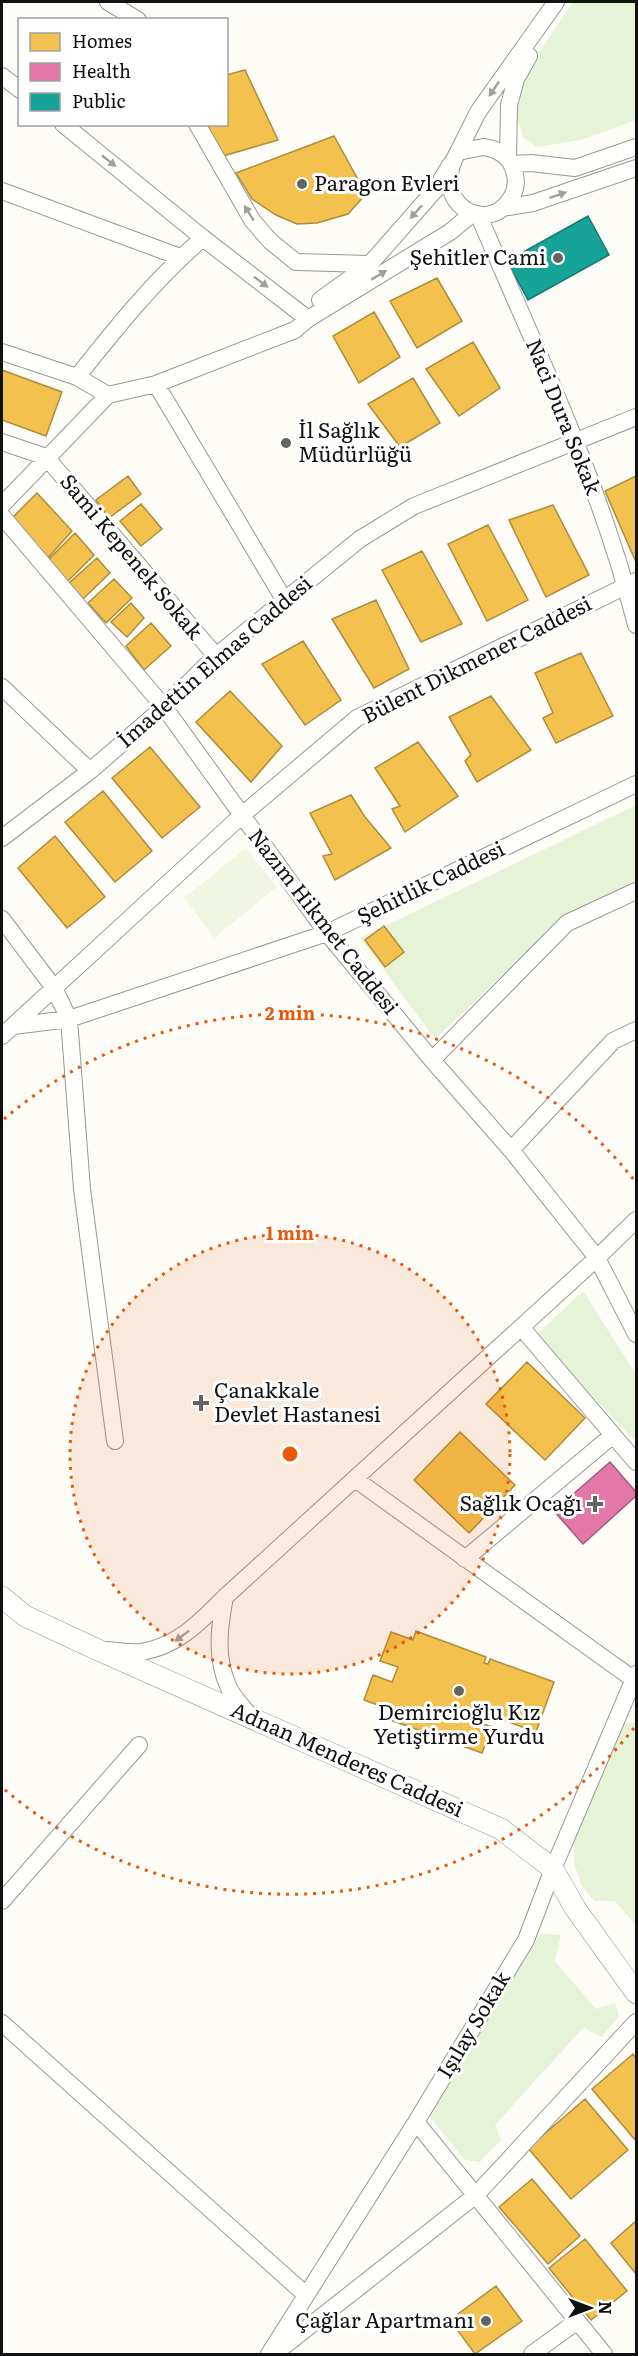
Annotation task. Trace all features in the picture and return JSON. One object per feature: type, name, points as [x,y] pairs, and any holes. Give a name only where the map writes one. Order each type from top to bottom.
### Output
[{"type":"street","points":[[108,2],[135,18]]},
{"type":"street","points":[[2,505],[108,395],[156,384],[295,330],[305,316],[370,264],[436,189],[478,112],[556,2]]},
{"type":"street","points":[[502,208],[514,193],[516,183],[510,161],[509,105],[516,79],[535,44],[540,24]]},
{"type":"street","points":[[2,76],[18,88]]},
{"type":"street","points":[[65,126],[203,238],[305,316]]},
{"type":"street","points":[[198,126],[252,219],[270,241],[287,255],[296,262],[370,264]]},
{"type":"street","points":[[454,158],[483,147],[501,152],[510,161],[575,168],[636,147]]},
{"type":"street","points":[[454,158],[449,184],[451,194],[464,209],[476,214]]},
{"type":"street","points":[[305,316],[450,232],[476,214],[533,203],[636,168]]},
{"type":"street","points":[[2,191],[180,257]]},
{"type":"street","name":"Naci Dura Sokak","points":[[476,214],[577,442],[631,583],[636,624]]},
{"type":"street","points":[[77,377],[124,318],[180,257],[203,238]]},
{"type":"street","points":[[2,352],[77,377],[108,395]]},
{"type":"street","points":[[156,384],[285,601]]},
{"type":"street","name":"İmadettin Elmas Caddesi","points":[[2,838],[90,771],[164,707],[216,656],[360,539],[414,506],[636,417]]},
{"type":"street","points":[[2,442],[46,457]]},
{"type":"street","name":"Sami Kepenek Sokak","points":[[46,457],[216,656]]},
{"type":"street","name":"Nazım Hikmet Caddesi","points":[[2,516],[164,707],[327,933],[432,1060],[511,1150],[597,1258],[636,1334]]},
{"type":"street","name":"Bülent Dikmener Caddesi","points":[[7,1031],[241,816],[357,718],[631,583]]},
{"type":"street","points":[[2,687],[90,771]]},
{"type":"street","name":"Şehitlik Caddesi","points":[[7,1031],[69,1018],[327,933],[636,784]]},
{"type":"street","points":[[432,1060],[567,922],[636,891]]},
{"type":"street","points":[[2,920],[54,988],[69,1018],[82,1189],[115,1441]]},
{"type":"street","points":[[511,1150],[613,1041],[636,1030]]},
{"type":"street","points":[[96,1649],[141,1652],[172,1643],[201,1622],[225,1597],[636,1220]]},
{"type":"street","points":[[520,1328],[636,1462]]},
{"type":"street","points":[[465,1559],[613,1435]]},
{"type":"street","points":[[355,1479],[635,1679]]},
{"type":"street","name":"Adnan Menderes Caddesi","points":[[2,1597],[25,1616],[501,1829],[553,1869],[574,1908],[636,1993]]},
{"type":"street","points":[[225,1597],[218,1636],[221,1662],[229,1690],[252,1718]]},
{"type":"street","name":"Işılay Sokak","points":[[269,2355],[416,2122],[526,1940],[553,1869],[635,1679]]},
{"type":"street","points":[[2,1901],[139,1745]]},
{"type":"street","points":[[274,2355],[476,2194],[636,2022]]},
{"type":"street","points":[[2,2024],[306,2295]]},
{"type":"street","points":[[416,2122],[604,2355]]},
{"type":"street","points":[[532,2355],[576,2322]]},
{"type":"green space","points":[[573,2],[636,2],[636,120],[581,140],[537,147],[524,138],[509,96]]},
{"type":"green space","points":[[636,805],[636,883],[565,917],[435,1039],[360,938]]},
{"type":"green space","points":[[246,848],[277,887],[214,938],[184,898]]},
{"type":"green space","points":[[583,1291],[636,1374],[636,1437],[633,1439],[535,1336]]},
{"type":"green space","points":[[620,1721],[636,1723],[636,1926],[615,1901],[594,1901],[582,1886],[575,1866],[573,1838]]},
{"type":"green space","points":[[541,1933],[561,1935],[555,1961],[596,2009],[615,2003],[619,2016],[602,2037],[583,2028],[495,2125],[501,2140],[480,2162],[465,2160],[428,2115]]},
{"type":"building: Homes","name":"Paragon Evleri","points":[[245,70],[278,140],[223,156],[208,126],[228,126],[228,74]]},
{"type":"building: Homes","name":"Paragon Evleri","points":[[334,136],[366,194],[348,214],[317,223],[297,224],[276,215],[252,199],[236,173]]},
{"type":"building: Homes","points":[[437,278],[462,321],[417,348],[390,301]]},
{"type":"building: Homes","points":[[374,312],[400,357],[359,383],[333,336]]},
{"type":"building: Homes","points":[[473,342],[500,388],[459,416],[426,369]]},
{"type":"building: Homes","points":[[2,370],[62,392],[46,436],[2,420]]},
{"type":"building: Homes","points":[[413,378],[440,423],[400,447],[368,404]]},
{"type":"building: Homes","points":[[128,476],[141,494],[109,518],[96,500]]},
{"type":"building: Homes","points":[[636,476],[636,560],[635,560],[605,491]]},
{"type":"building: Homes","points":[[37,493],[72,531],[47,559],[10,520]]},
{"type":"building: Homes","points":[[141,504],[162,529],[141,546],[120,521]]},
{"type":"building: Homes","points":[[553,505],[589,575],[546,597],[509,520]]},
{"type":"building: Homes","points":[[488,525],[528,600],[487,621],[448,544]]},
{"type":"building: Homes","points":[[75,533],[94,555],[67,582],[47,561]]},
{"type":"building: Homes","points":[[422,551],[462,624],[421,642],[382,570]]},
{"type":"building: Homes","points":[[97,558],[110,573],[83,599],[69,583]]},
{"type":"building: Homes","points":[[114,579],[132,598],[106,623],[88,603]]},
{"type":"building: Homes","points":[[376,600],[409,669],[374,688],[332,619]]},
{"type":"building: Homes","points":[[131,603],[144,618],[127,637],[111,622]]},
{"type":"building: Homes","points":[[151,623],[171,646],[144,670],[126,646]]},
{"type":"building: Homes","points":[[303,641],[341,700],[305,725],[262,664]]},
{"type":"building: Homes","points":[[581,653],[613,716],[556,743],[543,718],[553,713],[535,673]]},
{"type":"building: Homes","points":[[230,691],[282,746],[251,782],[196,722]]},
{"type":"building: Homes","points":[[491,696],[531,750],[477,782],[465,761],[471,755],[449,717]]},
{"type":"building: Homes","points":[[418,742],[458,796],[405,832],[392,809],[400,806],[375,768]]},
{"type":"building: Homes","points":[[150,747],[200,807],[162,838],[112,778]]},
{"type":"building: Homes","points":[[103,791],[152,851],[115,882],[65,822]]},
{"type":"building: Homes","points":[[351,795],[365,817],[391,848],[335,880],[323,856],[332,854],[310,813]]},
{"type":"building: Homes","points":[[55,836],[105,897],[67,928],[18,868]]},
{"type":"building: Homes","points":[[384,926],[404,952],[385,967],[365,940]]},
{"type":"building: Homes","points":[[527,1362],[585,1418],[545,1460],[486,1404]]},
{"type":"building: Homes","points":[[460,1432],[515,1485],[469,1533],[414,1480]]},
{"type":"building: Homes","name":"Demircioğlu Kız Yetiştirme Yurdu","points":[[416,1631],[486,1657],[484,1663],[488,1664],[490,1659],[554,1682],[536,1732],[481,1712],[478,1722],[492,1727],[482,1753],[388,1719],[392,1710],[364,1700],[373,1675],[392,1682],[398,1667],[380,1661],[391,1632],[413,1640]]},
{"type":"building: Homes","points":[[633,2054],[636,2058],[636,2141],[592,2089]]},
{"type":"building: Homes","points":[[585,2099],[628,2150],[571,2199],[528,2148]]},
{"type":"building: Homes","points":[[532,2179],[580,2236],[548,2264],[499,2207]]},
{"type":"building: Homes","points":[[636,2221],[636,2274],[611,2243]]},
{"type":"building: Homes","points":[[585,2239],[627,2291],[591,2320],[549,2268]]},
{"type":"building: Homes","name":"Çağlar Apartmanı","points":[[496,2286],[522,2321],[475,2354],[450,2320]]},
{"type":"building: Health","name":"Sağlık Ocağı","points":[[610,1462],[636,1492],[636,1496],[583,1544],[554,1511]]},
{"type":"building: Public","name":"Şehitler Cami","points":[[588,216],[609,255],[528,300],[507,261]]},
{"type":"place","name":"Paragon Evleri","points":[[302,184]]},
{"type":"place","name":"Şehitler Cami","points":[[558,258]]},
{"type":"place","name":"İl Sağlık Müdürlüğü","points":[[286,443]]},
{"type":"place","name":"Çanakkale Devlet Hastanesi","points":[[201,1403]]},
{"type":"place","name":"Sağlık Ocağı","points":[[595,1504]]},
{"type":"place","name":"Demircioğlu Kız Yetiştirme Yurdu","points":[[459,1691]]},
{"type":"place","name":"Çağlar Apartmanı","points":[[486,2321]]}]
